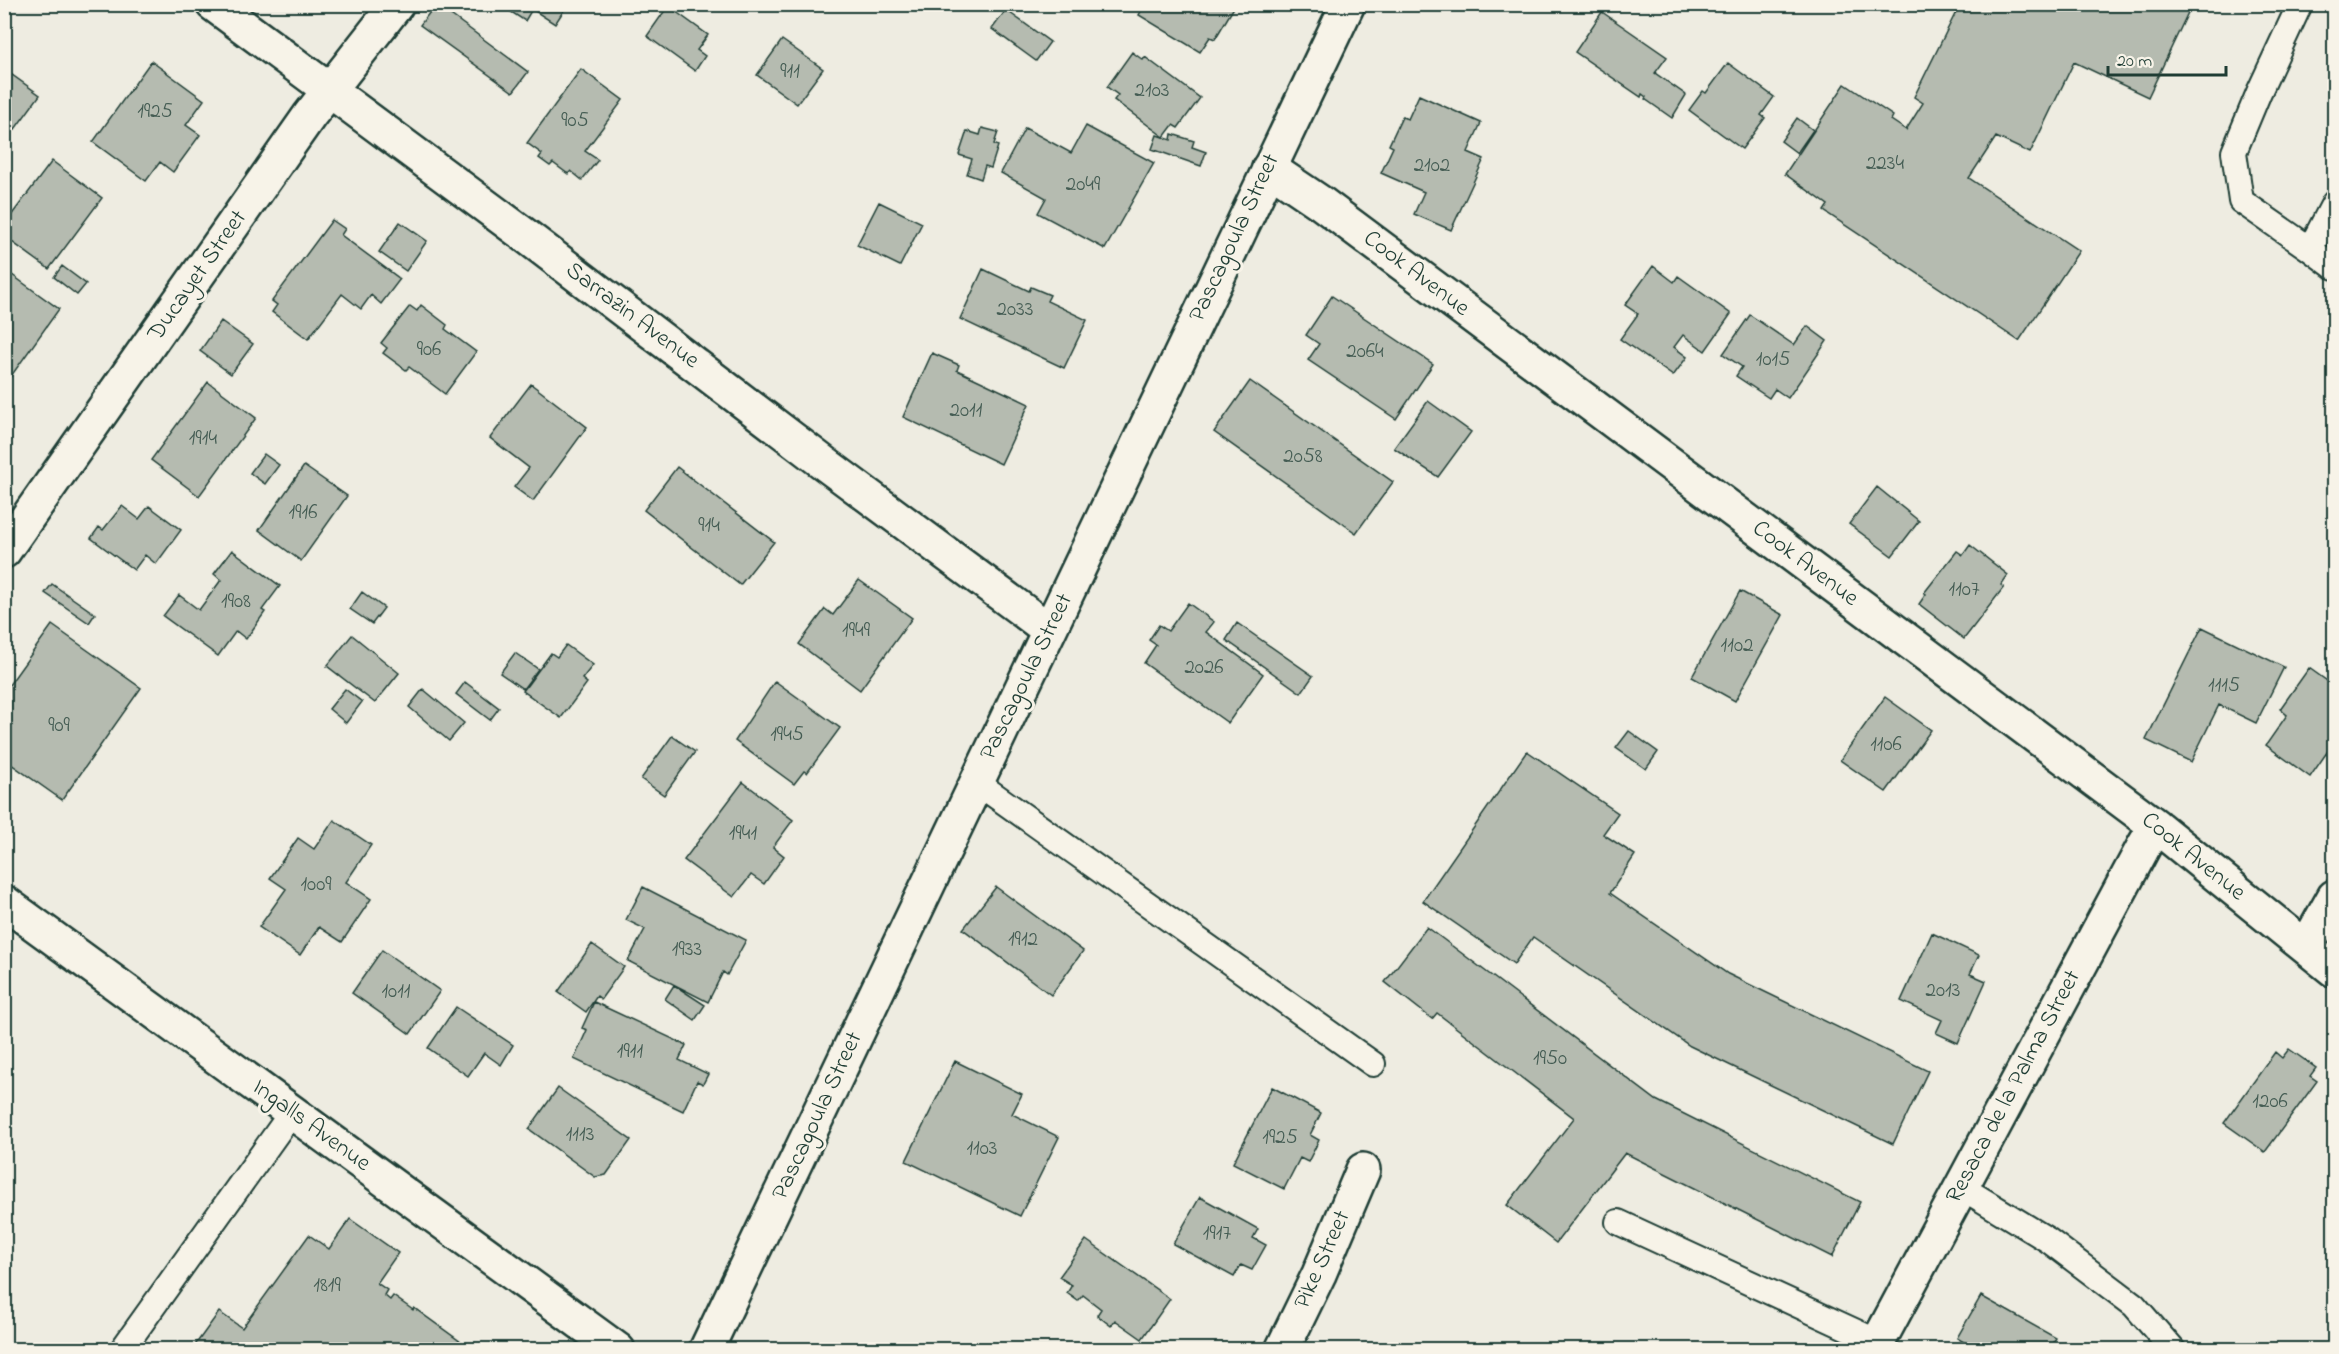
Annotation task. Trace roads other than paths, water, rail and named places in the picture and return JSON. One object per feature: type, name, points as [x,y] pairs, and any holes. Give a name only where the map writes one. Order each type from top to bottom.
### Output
[{"type":"street","name":"Sarrazin Avenue","points":[[213,4],[1049,630]]},
{"type":"street","name":"Ducayet Street","points":[[4,551],[330,91],[397,4]]},
{"type":"street","name":"Pascagoula Street","points":[[706,1350],[1347,4]]},
{"type":"street","name":"Cook Avenue","points":[[1269,168],[1321,203],[2156,826],[2334,970]]},
{"type":"street","name":"Resaca de la Palma Street","points":[[1876,1346],[2156,826]]},
{"type":"street","points":[[2306,947],[2334,897]]},
{"type":"street","name":"Ingalls Avenue","points":[[4,902],[618,1350]]},
{"type":"street","name":"Pike Street","points":[[1282,1350],[1319,1274],[1363,1170]]},
{"type":"lane","points":[[2300,4],[2234,152],[2241,201],[2334,267]]},
{"type":"lane","points":[[2310,249],[2334,203]]},
{"type":"lane","points":[[976,782],[1373,1064]]},
{"type":"lane","points":[[122,1350],[292,1112]]},
{"type":"lane","points":[[1961,1187],[2048,1240],[2134,1305],[2173,1350]]},
{"type":"lane","points":[[1618,1222],[1876,1346]]}]
